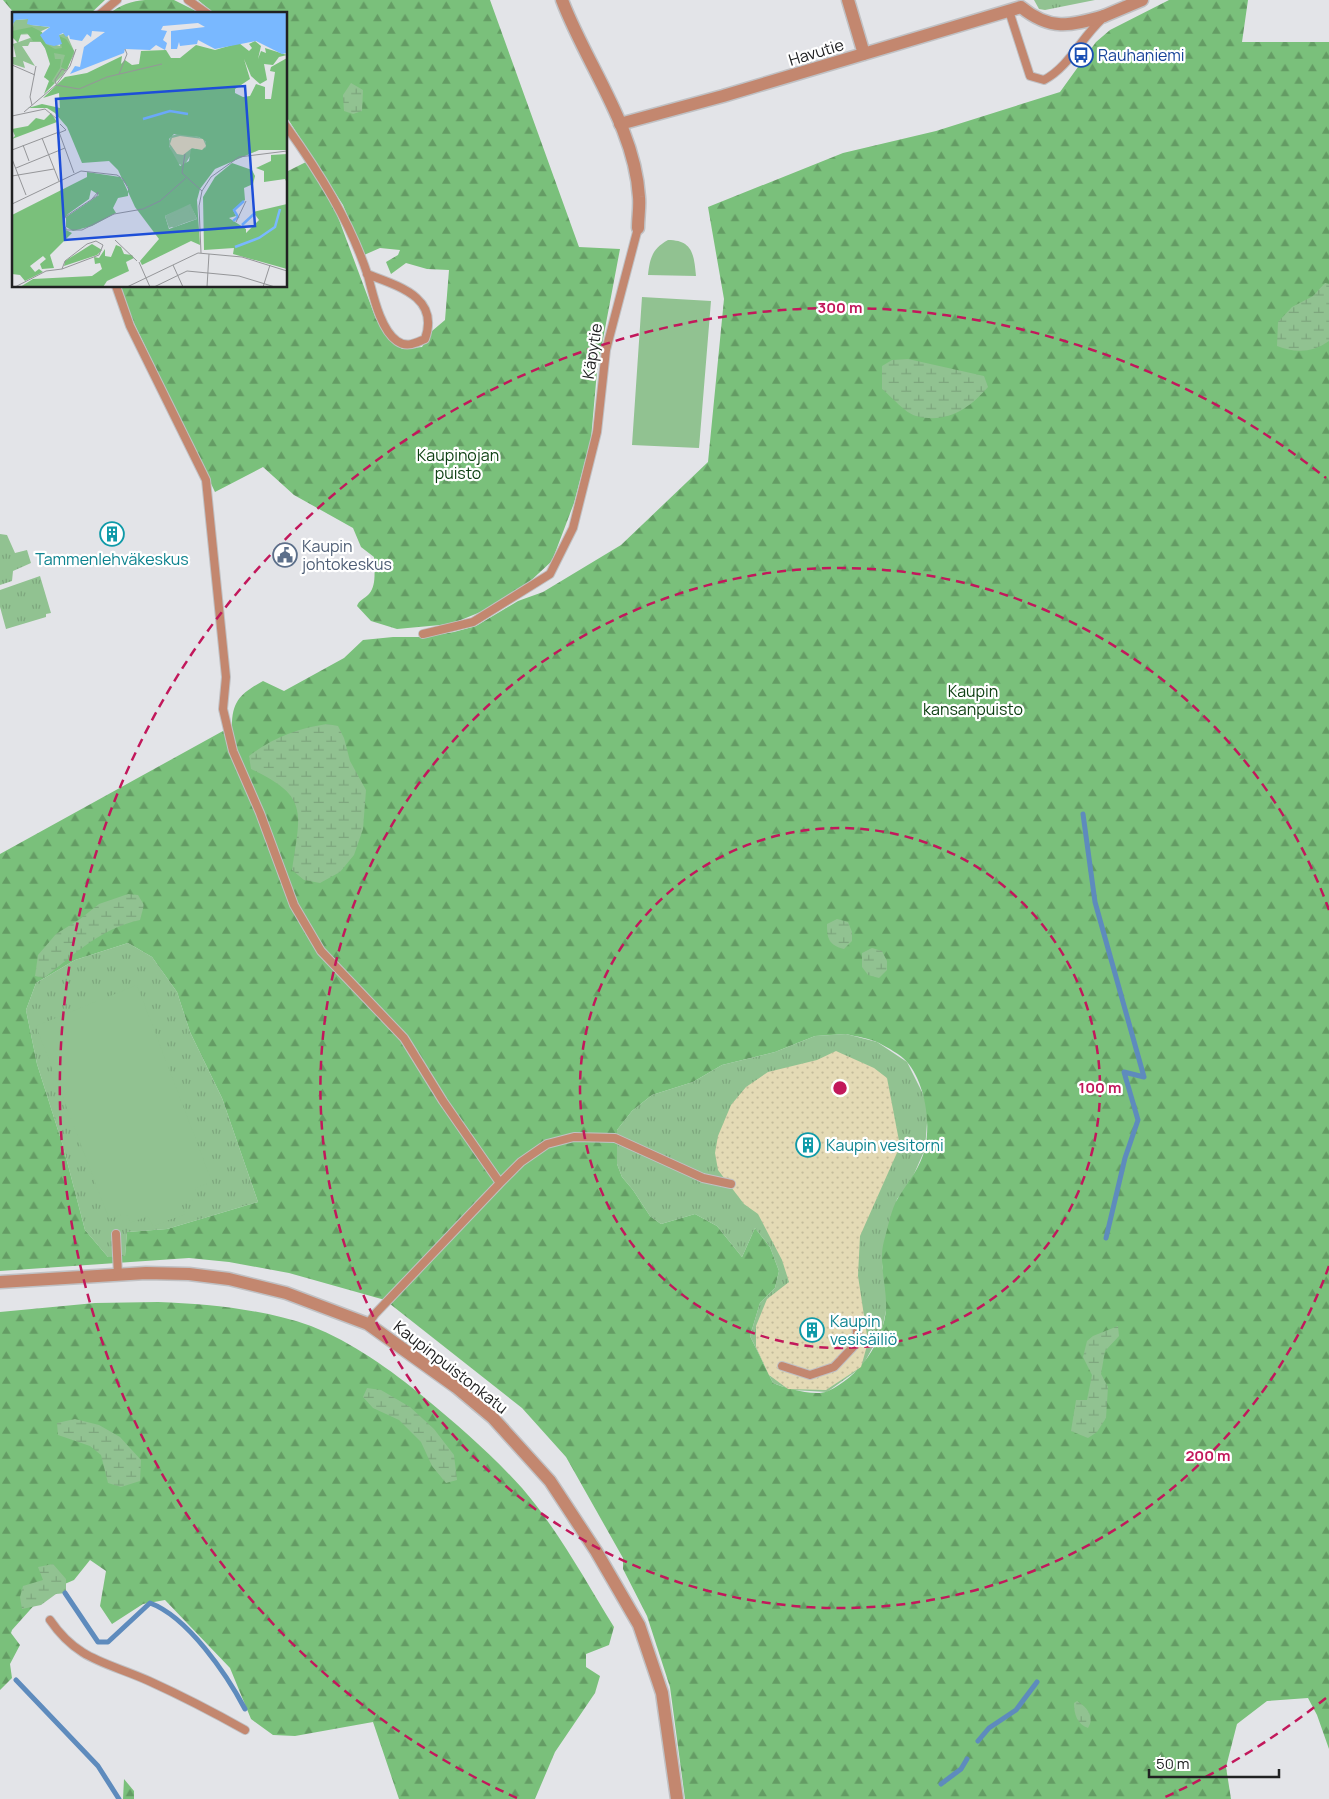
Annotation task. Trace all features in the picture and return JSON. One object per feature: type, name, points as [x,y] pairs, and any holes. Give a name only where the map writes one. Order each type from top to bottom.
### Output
[{"type":"street","name":"Käpytie","points":[[562,0],[570,22],[620,124],[639,196],[638,228]]},
{"type":"street","points":[[848,0],[864,54]]},
{"type":"street","points":[[1016,6],[1046,23],[1062,26],[1104,16],[1142,0]]},
{"type":"street","name":"Havutie","points":[[620,124],[864,54],[1016,6]]},
{"type":"street","name":"Kaupinpuistonkatu","points":[[0,1282],[118,1275],[189,1274],[229,1280],[286,1293],[368,1324],[456,1388],[493,1418],[550,1482],[616,1582],[639,1625],[649,1650],[666,1716],[677,1799]]},
{"type":"lane","points":[[102,12],[117,0]]},
{"type":"lane","points":[[188,0],[205,12]]},
{"type":"lane","points":[[1016,6],[1030,76],[1044,80],[1057,71],[1090,30],[1104,16]]},
{"type":"lane","points":[[288,129],[321,176],[340,209],[387,329],[396,340],[410,345],[425,339],[430,326],[422,302],[408,291],[367,274]]},
{"type":"lane","name":"Käpytie","points":[[423,634],[474,622],[550,574],[573,528],[597,432],[606,350],[638,228]]},
{"type":"lane","points":[[117,288],[130,326],[206,480],[226,677],[223,709],[233,751],[260,813],[294,905],[322,951],[404,1038],[442,1102],[500,1183]]},
{"type":"lane","points":[[368,1324],[375,1314],[500,1183],[521,1162],[547,1144],[574,1137],[615,1138],[703,1178],[731,1184]]},
{"type":"lane","points":[[116,1234],[118,1275]]},
{"type":"lane","points":[[782,1366],[810,1375],[834,1367],[853,1347],[857,1333],[856,1321]]},
{"type":"lane","points":[[50,1620],[62,1638],[86,1656],[139,1676],[199,1704],[244,1730]]},
{"type":"green space","points":[[3,0],[105,0],[92,12],[13,12]]},
{"type":"green space","points":[[174,0],[198,12],[112,12],[117,8],[136,1]]},
{"type":"green space","name":"Kaupinojan puisto","points":[[198,0],[490,0],[579,247],[620,249],[597,371],[591,439],[574,503],[552,561],[525,586],[483,611],[451,624],[397,629],[371,621],[357,606],[372,590],[374,557],[361,547],[353,528],[294,495],[263,467],[215,492],[132,319],[121,288],[288,288],[288,171],[306,162],[335,209],[376,319],[402,349],[422,347],[432,331],[445,320],[449,270],[427,269],[406,263],[391,274],[386,262],[398,255],[400,250],[380,248],[364,255],[343,205],[288,119],[288,12],[213,12]]},
{"type":"green space","points":[[1034,0],[1095,0],[1045,10],[1039,9]]},
{"type":"green space","name":"Kaupin kansanpuisto","points":[[1169,0],[1248,0],[1242,42],[1329,42],[1329,1749],[1317,1715],[1308,1698],[1267,1701],[1237,1724],[1226,1767],[1231,1799],[685,1799],[670,1687],[647,1616],[623,1569],[623,1558],[566,1457],[522,1408],[385,1300],[289,1273],[229,1262],[189,1258],[0,1271],[0,854],[232,726],[234,710],[240,698],[249,689],[263,681],[284,691],[344,658],[363,640],[422,637],[476,626],[518,601],[543,592],[621,545],[708,462],[724,299],[708,207],[843,153],[936,131],[1060,92],[1096,42],[1110,30]],"holes":[[[128,943],[152,957],[177,992],[190,1032],[222,1098],[258,1202],[167,1229],[127,1232],[125,1256],[108,1257],[85,1230],[63,1146],[37,1064],[26,1010],[36,983],[75,960]],[[846,1034],[879,1043],[907,1062],[918,1081],[925,1103],[927,1138],[920,1162],[893,1208],[884,1241],[882,1266],[886,1308],[884,1321],[875,1346],[850,1377],[828,1391],[816,1393],[792,1389],[773,1383],[750,1336],[760,1303],[775,1288],[779,1271],[770,1247],[755,1228],[742,1257],[717,1226],[695,1214],[661,1224],[650,1216],[622,1177],[617,1164],[617,1130],[632,1111],[652,1095],[693,1082],[722,1065],[775,1052],[815,1036]]]},
{"type":"green space","points":[[351,83],[363,90],[362,111],[353,114],[344,111],[343,95]]},
{"type":"green space","points":[[668,240],[683,243],[691,250],[696,276],[648,275],[653,254],[658,247]]},
{"type":"green space","points":[[1325,283],[1329,284],[1329,341],[1316,348],[1303,351],[1277,346],[1278,322],[1292,307],[1313,296]]},
{"type":"green space","points":[[642,297],[711,301],[699,448],[632,445]]},
{"type":"green space","points":[[908,359],[984,376],[988,387],[973,402],[957,413],[938,418],[916,416],[903,408],[882,389],[882,366],[892,360]]},
{"type":"green space","points":[[0,534],[7,535],[15,553],[27,550],[31,563],[13,571],[12,581],[0,585]]},
{"type":"green space","points":[[40,576],[51,613],[46,614],[46,617],[6,629],[0,607],[0,590]]},
{"type":"green space","points":[[327,724],[338,726],[344,738],[350,761],[366,790],[363,829],[354,855],[340,872],[320,883],[304,880],[292,870],[297,834],[297,808],[292,798],[283,788],[251,769],[249,756],[267,744],[286,735],[306,728]]},
{"type":"green space","points":[[128,894],[138,895],[144,905],[140,920],[113,929],[100,936],[44,978],[35,976],[38,955],[56,934],[99,904]]},
{"type":"green space","points":[[837,919],[848,922],[852,932],[852,941],[844,949],[835,946],[828,937],[827,924]]},
{"type":"green space","points":[[128,943],[152,957],[177,992],[190,1032],[222,1098],[258,1202],[167,1229],[127,1232],[125,1257],[108,1257],[85,1230],[63,1146],[37,1064],[26,1010],[36,983],[75,960]]},
{"type":"green space","points":[[872,948],[882,951],[887,961],[887,970],[879,978],[868,975],[862,967],[862,953]]},
{"type":"green space","points":[[137,985],[212,1182],[195,1188],[198,1198],[181,1204],[185,1214],[153,1226],[148,1216],[130,1223],[126,1213],[109,1219],[36,1026]]},
{"type":"green space","points":[[846,1034],[877,1042],[907,1062],[923,1094],[928,1110],[925,1149],[911,1181],[897,1199],[882,1265],[886,1285],[886,1310],[882,1330],[862,1367],[827,1392],[792,1390],[773,1383],[750,1336],[760,1303],[775,1288],[779,1271],[770,1247],[755,1228],[742,1257],[717,1226],[695,1214],[661,1224],[650,1216],[622,1177],[617,1164],[617,1130],[632,1111],[652,1095],[693,1082],[722,1065],[775,1052],[815,1036]]},
{"type":"green space","points":[[158,1302],[216,1306],[274,1315],[311,1326],[356,1348],[412,1388],[475,1441],[522,1488],[535,1504],[571,1556],[614,1627],[609,1645],[586,1654],[586,1667],[600,1676],[595,1693],[555,1752],[535,1799],[399,1799],[373,1722],[295,1736],[273,1735],[251,1719],[230,1668],[165,1600],[143,1604],[112,1624],[100,1606],[106,1571],[90,1560],[74,1580],[46,1592],[12,1630],[11,1633],[20,1645],[10,1664],[12,1678],[0,1690],[0,1312],[95,1303]]},
{"type":"green space","points":[[1118,1326],[1119,1336],[1105,1351],[1101,1374],[1108,1387],[1106,1418],[1097,1432],[1088,1438],[1071,1431],[1076,1400],[1087,1400],[1092,1375],[1083,1357],[1087,1341],[1093,1336]]},
{"type":"green space","points":[[367,1388],[381,1390],[410,1407],[434,1429],[454,1455],[457,1480],[446,1483],[432,1466],[421,1442],[399,1420],[373,1408],[363,1397]]},
{"type":"green space","points":[[75,1419],[99,1425],[120,1437],[141,1460],[140,1481],[121,1487],[108,1483],[101,1455],[90,1446],[58,1435],[57,1423]]},
{"type":"green space","points":[[53,1564],[66,1579],[66,1593],[56,1594],[41,1605],[22,1609],[20,1597],[23,1586],[43,1580],[38,1567]]},
{"type":"green space","points":[[1077,1701],[1089,1713],[1091,1720],[1088,1728],[1081,1724],[1077,1718],[1074,1703]]},
{"type":"green space","points":[[124,1779],[134,1791],[134,1799],[123,1799]]},
{"type":"sand","points":[[836,1051],[874,1068],[887,1078],[900,1146],[860,1236],[858,1276],[868,1342],[861,1367],[826,1390],[788,1389],[769,1375],[756,1347],[756,1326],[767,1299],[789,1282],[782,1260],[758,1214],[744,1204],[718,1170],[715,1153],[718,1136],[731,1105],[746,1087],[768,1072],[817,1060]]},
{"type":"waterway","points":[[1083,814],[1095,902],[1144,1077],[1124,1072],[1138,1120],[1125,1158],[1106,1238]]},
{"type":"waterway","points":[[65,1593],[98,1642],[108,1642],[150,1603],[164,1610],[192,1634],[205,1649],[228,1680],[245,1709]]},
{"type":"waterway","points":[[16,1680],[98,1766],[119,1799]]},
{"type":"waterway","points":[[978,1741],[989,1728],[1016,1710],[1037,1682]]},
{"type":"waterway","points":[[941,1784],[961,1769],[967,1759]]},
{"type":"place","name":"Rauhaniemi","points":[[1081,55]]},
{"type":"place","name":"Tammenlehväkeskus","points":[[112,534]]},
{"type":"place","name":"Kaupin johtokeskus","points":[[285,555]]},
{"type":"place","name":"Kaupin vesitorni","points":[[808,1145]]},
{"type":"place","name":"Kaupin vesisäiliö","points":[[812,1330]]}]
